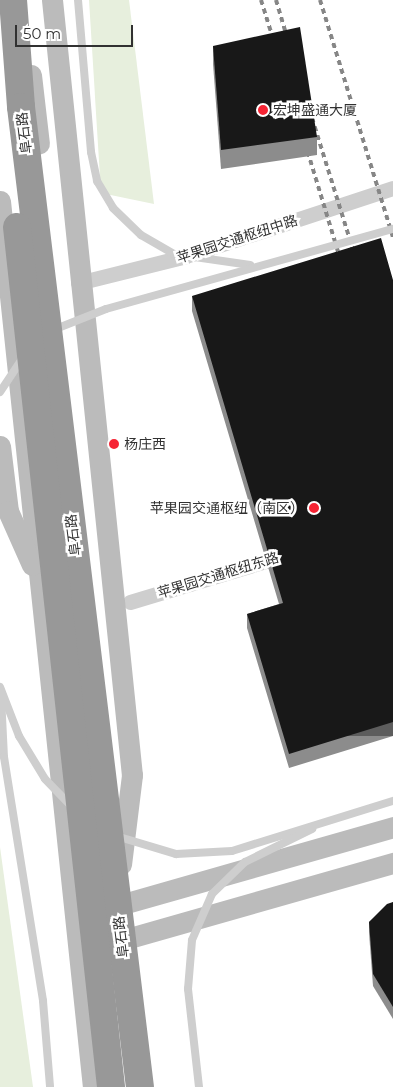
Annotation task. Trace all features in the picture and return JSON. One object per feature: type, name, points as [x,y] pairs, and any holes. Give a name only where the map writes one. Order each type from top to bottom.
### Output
[{"type":"highway","name":"阜石路","points":[[13,0],[21,107],[139,1087]]},
{"type":"highway","name":"阜石路","points":[[0,71],[111,1087]]},
{"type":"main road","name":"阜石路","points":[[23,0],[120,871],[139,1087]]},
{"type":"main road","name":"阜石路","points":[[52,0],[78,284],[132,774],[120,871]]},
{"type":"main road","points":[[0,201],[93,1087]]},
{"type":"main road","points":[[0,446],[8,511],[40,583]]},
{"type":"main road","points":[[122,904],[393,827]]},
{"type":"main road","points":[[126,939],[393,863]]},
{"type":"street","name":"苹果园交通枢纽中路","points":[[78,284],[186,256],[393,188]]},
{"type":"street","name":"苹果园交通枢纽东路","points":[[130,602],[299,551]]},
{"type":"lane","points":[[78,0],[91,152],[97,180],[113,208],[141,235],[174,254],[257,265]]},
{"type":"lane","points":[[0,392],[20,360],[43,335],[72,320],[257,265],[393,229]]},
{"type":"lane","points":[[0,687],[19,736],[45,780],[90,821]]},
{"type":"lane","points":[[0,687],[4,756],[43,1001],[50,1087]]},
{"type":"lane","points":[[98,827],[151,850],[176,854],[232,851],[336,817],[393,801]]},
{"type":"lane","points":[[199,1087],[189,979],[192,940],[212,894],[245,862],[336,817]]},
{"type":"green space","points":[[89,0],[129,0],[154,204],[101,193]]},
{"type":"green space","points":[[0,847],[33,1087],[0,1087]]},
{"type":"building","name":"宏坤盛通大厦","points":[[300,27],[317,137],[221,150],[213,46]]},
{"type":"building","points":[[381,238],[393,280],[393,722],[289,754],[247,614],[283,603],[192,296]]},
{"type":"building","points":[[393,902],[393,1007],[373,974],[369,922],[387,904]]},
{"type":"railway","points":[[261,0],[275,45]]},
{"type":"railway","points":[[276,0],[289,44]]},
{"type":"railway","points":[[320,0],[393,238]]},
{"type":"railway","points":[[312,118],[356,259]]},
{"type":"railway","points":[[305,143],[342,265]]},
{"type":"place","name":"宏坤盛通大厦","points":[[263,110]]},
{"type":"place","name":"杨庄西","points":[[114,444]]},
{"type":"place","name":"苹果园交通枢纽（南区）","points":[[314,508]]}]
